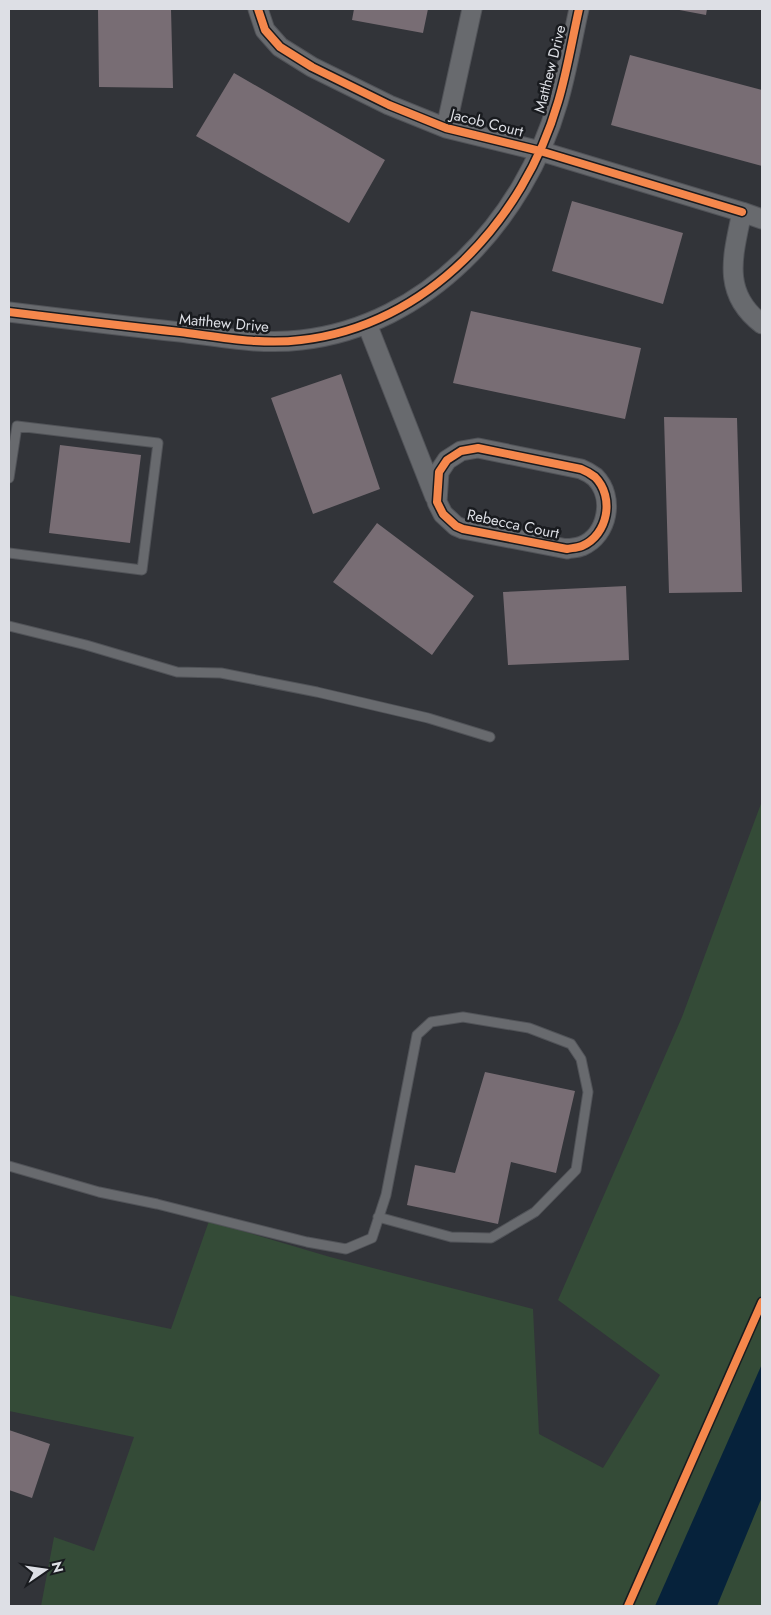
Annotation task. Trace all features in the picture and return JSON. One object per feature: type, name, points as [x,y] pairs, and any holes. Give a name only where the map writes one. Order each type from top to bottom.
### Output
[{"type":"street","name":"Jacob Court","points":[[258,9],[265,30],[280,47],[312,67],[380,101],[446,128],[540,151],[762,219]]},
{"type":"street","points":[[446,128],[472,9]]},
{"type":"street","name":"Matthew Drive","points":[[9,312],[258,342],[301,340],[339,333],[366,324],[401,308],[437,285],[469,256],[491,233],[510,205],[540,151],[558,103],[579,9]]},
{"type":"street","points":[[742,212],[733,254],[732,276],[737,295],[750,315],[762,324]]},
{"type":"street","name":"Rebecca Court","points":[[366,324],[437,502],[443,514],[456,526],[463,529],[567,549],[582,546],[596,536],[605,521],[608,506],[604,490],[595,477],[581,469],[478,448],[461,451],[447,460],[439,472],[437,502]]},
{"type":"lane","points":[[9,478],[17,426],[158,443],[142,570],[9,553]]},
{"type":"lane","points":[[9,626],[86,645],[177,672],[222,673],[317,692],[428,718],[490,737]]},
{"type":"lane","points":[[9,1166],[99,1192],[157,1204],[307,1242],[346,1249],[372,1238],[378,1217],[386,1196],[417,1035],[431,1022],[463,1017],[529,1028],[571,1044],[581,1059],[588,1092],[576,1170],[534,1212],[491,1238],[451,1237],[378,1217]]},
{"type":"green space","points":[[762,801],[762,1606],[41,1606],[54,1537],[94,1551],[134,1437],[9,1411],[9,1295],[171,1329],[209,1221],[330,1257],[533,1309],[539,1434],[603,1468],[660,1375],[558,1300],[682,1017]]},
{"type":"water","points":[[762,1364],[762,1497],[717,1606],[655,1606]]},
{"type":"building","points":[[98,9],[171,9],[173,88],[99,87]]},
{"type":"building","points":[[354,9],[428,9],[423,33],[352,20]]},
{"type":"building","points":[[674,9],[707,9],[706,15]]},
{"type":"building","points":[[630,55],[762,90],[762,166],[611,125]]},
{"type":"building","points":[[234,73],[385,160],[349,223],[196,136]]},
{"type":"building","points":[[572,201],[683,233],[663,304],[552,271]]},
{"type":"building","points":[[471,311],[641,348],[625,419],[453,383]]},
{"type":"building","points":[[341,374],[380,489],[313,514],[271,398]]},
{"type":"building","points":[[664,417],[737,418],[742,592],[669,593]]},
{"type":"building","points":[[60,445],[141,455],[130,543],[49,533]]},
{"type":"building","points":[[377,523],[474,596],[432,655],[333,582]]},
{"type":"building","points":[[626,586],[629,660],[508,665],[503,592]]},
{"type":"building","points":[[485,1072],[575,1091],[556,1173],[511,1162],[498,1224],[407,1205],[415,1165],[455,1173]]},
{"type":"building","points":[[9,1430],[50,1444],[32,1498],[9,1490]]},
{"type":"cycle path","points":[[258,9],[265,30],[280,47],[312,67],[389,105],[446,128],[540,151],[742,212]]},
{"type":"cycle path","points":[[9,312],[271,342],[301,340],[347,331],[390,314],[429,290],[464,260],[495,225],[521,187],[542,146],[558,102],[579,9]]},
{"type":"cycle path","points":[[478,448],[581,469],[595,477],[601,485],[607,505],[603,525],[598,533],[591,541],[582,546],[567,549],[463,529],[456,526],[443,514],[437,502],[439,472],[447,460],[461,451],[478,448]]},
{"type":"cycle path","points":[[628,1606],[762,1302]]}]
